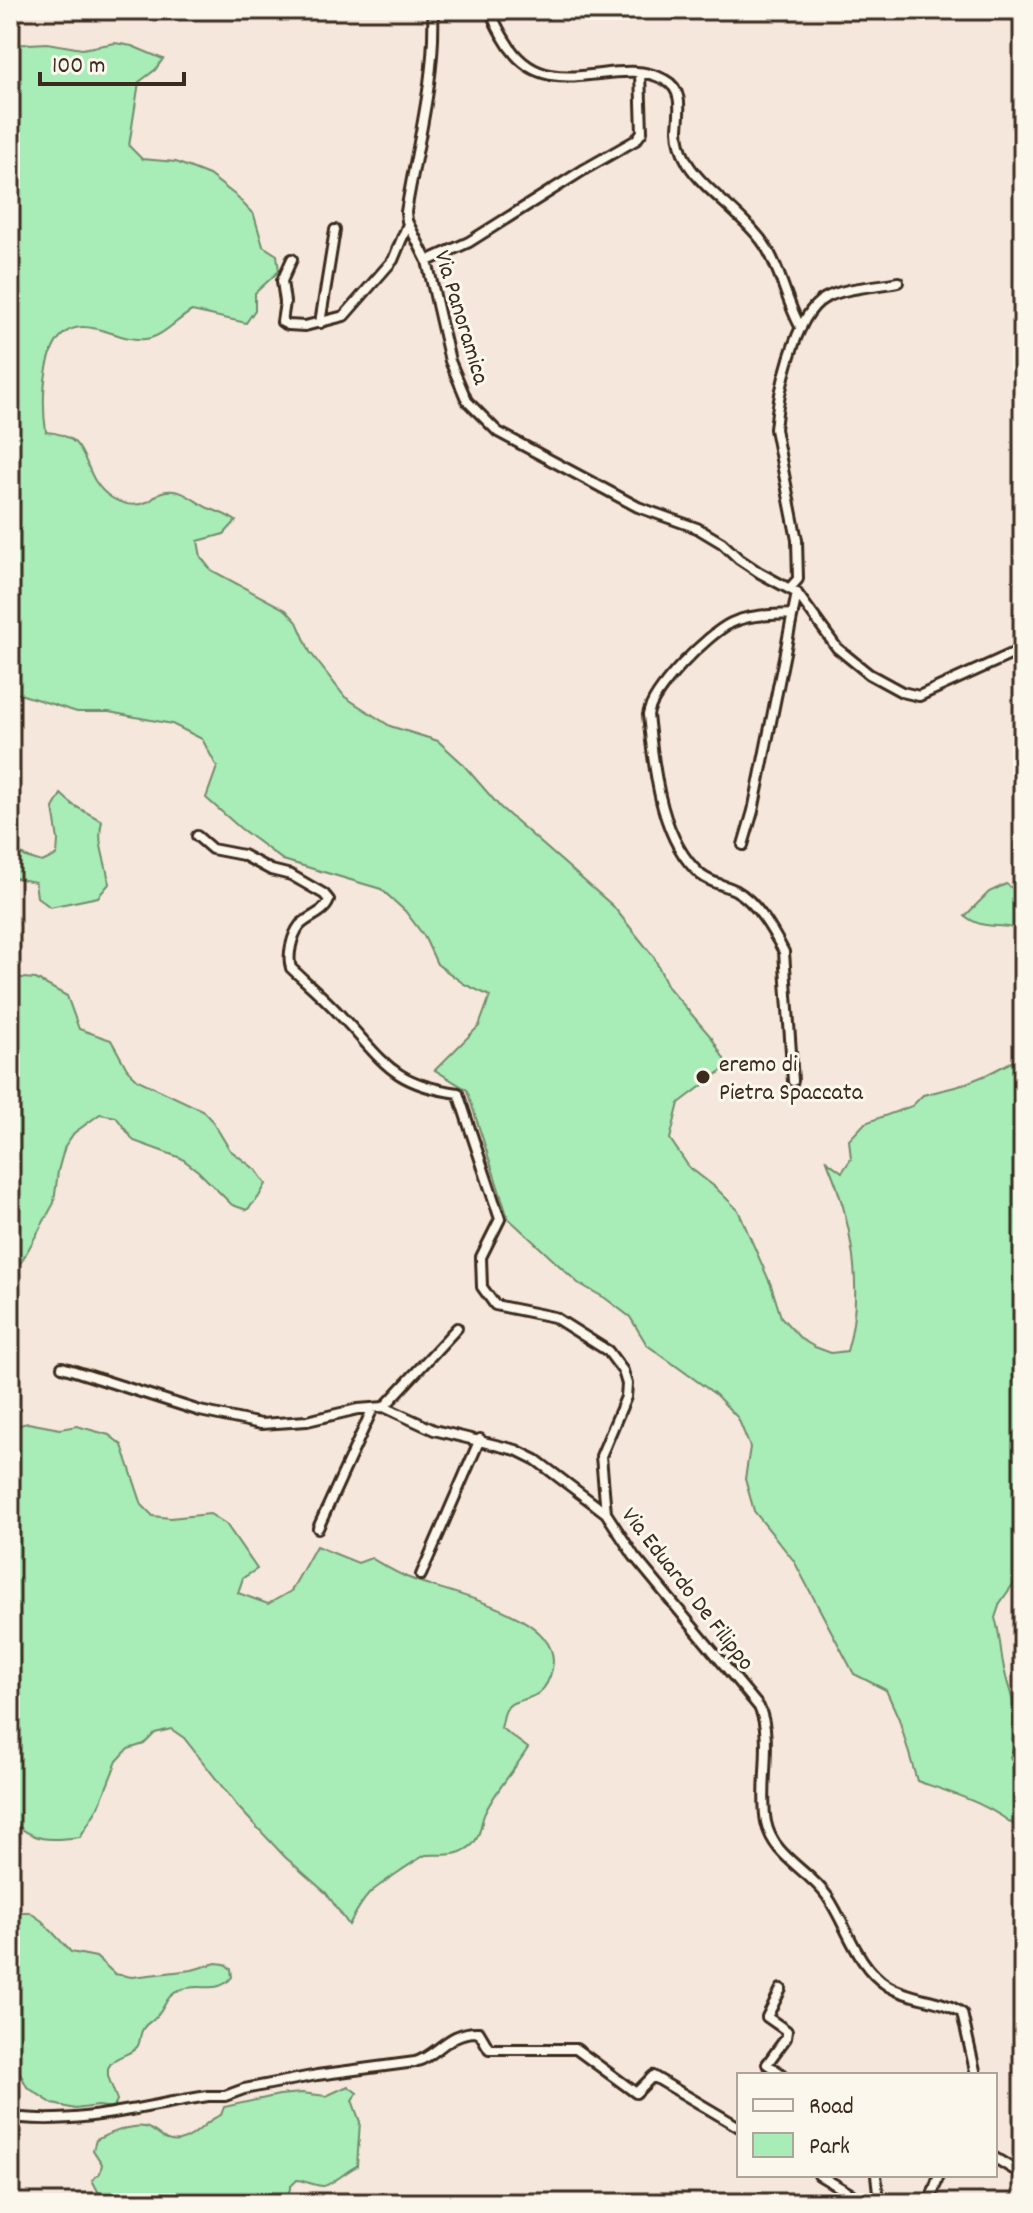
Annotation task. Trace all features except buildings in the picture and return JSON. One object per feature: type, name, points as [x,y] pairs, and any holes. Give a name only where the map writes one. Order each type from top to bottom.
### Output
[{"type":"street","points":[[292,259],[282,281],[285,302],[282,322],[298,327],[337,319],[348,312],[393,260],[408,224],[406,212],[420,144],[434,39],[433,10]]},
{"type":"street","points":[[491,10],[502,36],[514,53],[528,65],[545,73],[574,78],[628,72],[670,82],[682,105],[678,131],[689,165],[763,242],[801,328]]},
{"type":"street","points":[[427,261],[469,242],[636,140],[642,128],[640,73]]},
{"type":"street","name":"Via Panoramica","points":[[408,224],[427,261],[450,361],[467,401],[498,432],[638,507],[697,528],[760,573],[794,590]]},
{"type":"street","points":[[320,323],[335,230]]},
{"type":"street","points":[[743,845],[753,811],[798,579],[797,540],[775,429],[783,384],[801,328],[817,303],[826,297],[898,282]]},
{"type":"street","points":[[794,590],[837,648],[869,674],[912,696],[919,696],[1023,649]]},
{"type":"street","points":[[793,614],[753,617],[730,623],[670,678],[653,701],[648,715],[662,804],[681,847],[703,877],[745,897],[784,952],[793,1081]]},
{"type":"street","name":"Via Eduardo De Filippo","points":[[197,836],[212,849],[243,855],[271,870],[291,875],[324,894],[329,900],[327,906],[299,926],[291,946],[291,968],[341,1016],[379,1060],[399,1075],[428,1089],[458,1093],[500,1219],[481,1257],[482,1287],[495,1305],[554,1317],[608,1351],[623,1371],[627,1384],[626,1397],[601,1456],[606,1513],[634,1556],[759,1707],[765,1726],[764,1784],[766,1820],[771,1838],[781,1852],[826,1894],[864,1963],[875,1975],[889,1987],[951,2006],[962,2013],[976,2073]]},
{"type":"street","points":[[384,1407],[457,1328]]},
{"type":"street","points":[[62,1367],[200,1411],[261,1424],[307,1421],[384,1407],[434,1430],[516,1450],[536,1460],[606,1513]]},
{"type":"street","points":[[318,1528],[373,1408]]},
{"type":"street","points":[[421,1575],[480,1439]]},
{"type":"street","points":[[780,2073],[767,2064],[786,2038],[787,2031],[767,2017],[781,1989]]},
{"type":"street","points":[[22,2118],[46,2121],[76,2119],[208,2096],[225,2096],[244,2089],[317,2075],[415,2062],[425,2059],[438,2045],[469,2032],[479,2032],[489,2049],[576,2049],[636,2093],[653,2076],[737,2126]]},
{"type":"street","points":[[997,2159],[1023,2175]]},
{"type":"street","points":[[822,2177],[866,2203]]},
{"type":"street","points":[[876,2177],[879,2201],[883,2203]]},
{"type":"street","points":[[929,2203],[938,2177]]},
{"type":"green space","points":[[47,43],[82,49],[115,43],[132,46],[163,59],[155,70],[139,82],[129,146],[142,159],[176,162],[209,175],[235,195],[254,215],[263,246],[277,255],[279,271],[255,293],[255,310],[246,323],[192,311],[163,332],[145,339],[83,327],[69,330],[51,353],[47,369],[44,403],[46,432],[72,440],[80,448],[101,489],[116,500],[138,504],[160,493],[175,491],[236,521],[224,534],[198,541],[201,557],[211,570],[286,610],[297,622],[310,652],[345,697],[390,726],[438,741],[500,807],[613,906],[654,957],[668,987],[712,1038],[728,1066],[679,1103],[670,1139],[689,1167],[738,1210],[771,1285],[781,1317],[801,1339],[831,1353],[847,1351],[852,1328],[855,1304],[853,1254],[843,1206],[827,1161],[842,1172],[851,1159],[849,1140],[865,1123],[912,1106],[923,1095],[959,1086],[1023,1056],[1023,1570],[1000,1603],[995,1618],[1017,1720],[1010,1757],[1023,1776],[1023,1832],[986,1807],[917,1781],[899,1719],[886,1690],[854,1674],[794,1561],[754,1511],[745,1479],[750,1447],[738,1418],[715,1394],[647,1345],[630,1317],[578,1283],[508,1218],[467,1090],[435,1070],[479,1026],[490,996],[464,984],[437,964],[424,936],[405,911],[381,889],[283,860],[206,798],[217,767],[202,739],[172,724],[109,712],[77,712],[10,691],[10,45]]},
{"type":"green space","points":[[61,794],[73,805],[102,821],[101,845],[109,884],[98,897],[50,907],[37,897],[35,882],[10,877],[10,846],[26,857],[42,862],[57,855],[53,808]]},
{"type":"green space","points":[[1006,884],[1023,895],[1023,931],[980,924],[965,916],[989,892]]},
{"type":"green space","points":[[10,977],[36,979],[67,996],[79,1029],[111,1040],[127,1069],[138,1080],[202,1110],[230,1150],[256,1170],[266,1184],[247,1210],[232,1205],[181,1158],[134,1141],[116,1117],[100,1114],[74,1133],[65,1146],[54,1203],[22,1261],[10,1273],[10,1008],[13,1003],[10,1000]]},
{"type":"green space","points":[[28,1423],[60,1429],[77,1426],[109,1435],[122,1445],[142,1505],[153,1516],[170,1518],[210,1514],[226,1524],[257,1569],[243,1578],[238,1593],[268,1604],[291,1591],[316,1546],[358,1563],[371,1558],[409,1578],[499,1608],[540,1634],[551,1650],[552,1669],[548,1682],[536,1695],[510,1705],[501,1728],[528,1748],[488,1807],[473,1844],[456,1853],[426,1855],[407,1866],[370,1893],[349,1925],[326,1893],[285,1857],[239,1808],[184,1738],[171,1729],[155,1733],[144,1744],[128,1749],[117,1761],[99,1806],[80,1837],[42,1838],[10,1820],[10,1427]]},
{"type":"green space","points":[[10,1912],[29,1912],[42,1921],[71,1952],[96,1957],[115,1974],[132,1977],[192,1970],[216,1963],[225,1964],[231,1969],[232,1977],[221,1986],[187,1988],[171,1996],[160,2013],[144,2027],[137,2047],[114,2060],[108,2068],[117,2100],[114,2108],[98,2106],[75,2109],[53,2104],[27,2087],[10,2053]]},
{"type":"green space","points":[[348,2086],[357,2093],[352,2100],[360,2122],[357,2166],[326,2185],[297,2180],[291,2186],[285,2203],[104,2203],[92,2180],[100,2173],[102,2164],[93,2150],[96,2140],[113,2132],[145,2127],[165,2139],[179,2141],[221,2115],[224,2107],[279,2095],[302,2093],[326,2096]]},
{"type":"place","name":"eremo di Pietra Spaccata","points":[[703,1077]]}]
